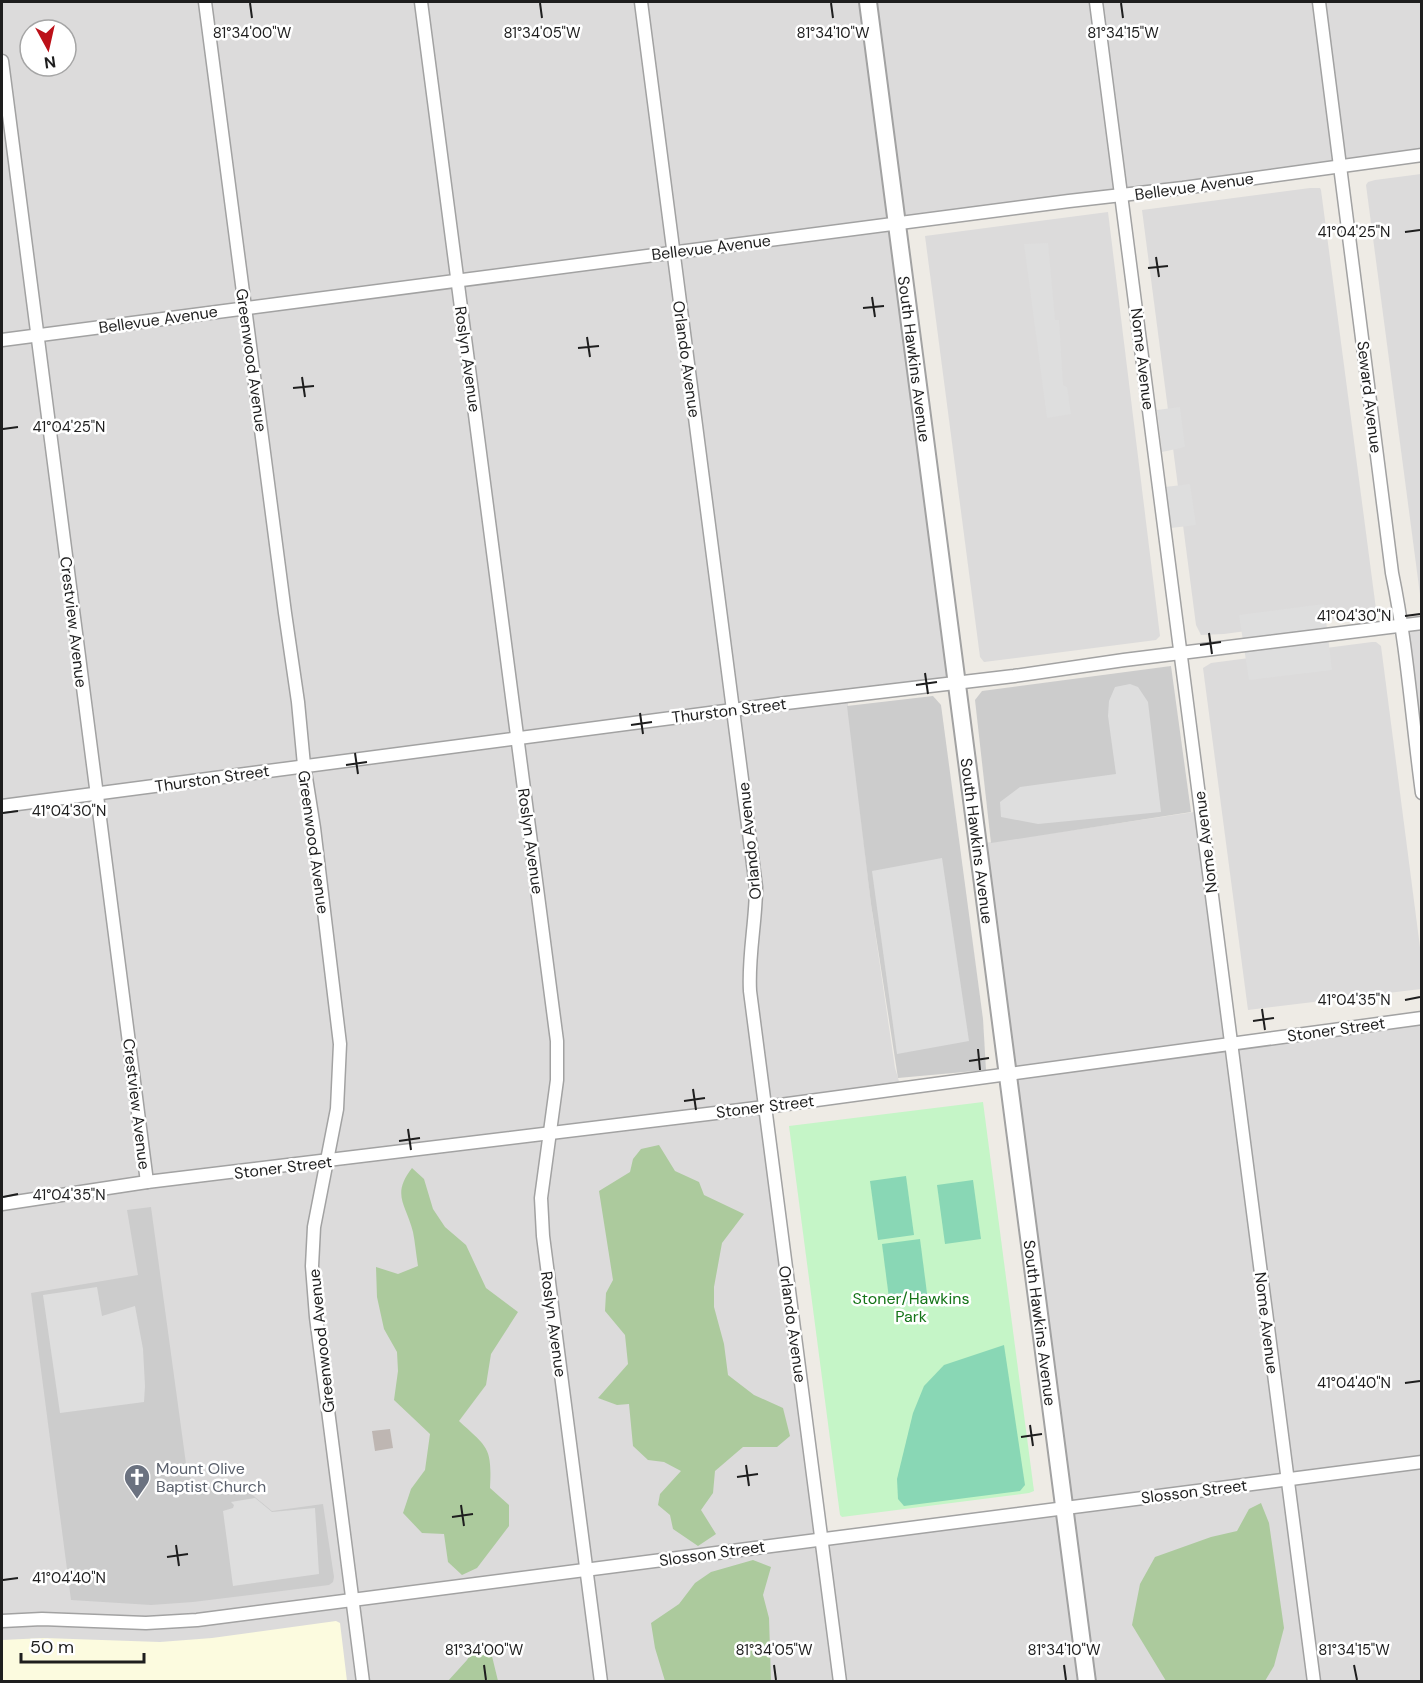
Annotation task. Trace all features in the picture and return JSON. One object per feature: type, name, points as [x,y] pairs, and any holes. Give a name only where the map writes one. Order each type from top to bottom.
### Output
[{"type":"street","name":"Greenwood Avenue","points":[[205,2],[298,702],[340,1044],[337,1108],[314,1227],[312,1266],[316,1317],[363,1682]]},
{"type":"street","name":"Roslyn Avenue","points":[[421,2],[557,1041],[557,1080],[541,1198],[543,1236],[601,1682]]},
{"type":"street","name":"Orlando Avenue","points":[[640,2],[659,132],[672,252],[756,887],[756,913],[749,965],[750,991],[840,1682]]},
{"type":"street","name":"South Hawkins Avenue","points":[[868,2],[1087,1682]]},
{"type":"street","name":"Nome Avenue","points":[[1096,2],[1314,1682]]},
{"type":"street","name":"Seward Avenue","points":[[1319,2],[1392,573],[1403,626],[1408,687],[1422,793]]},
{"type":"street","name":"Crestview Avenue","points":[[2,61],[147,1182]]},
{"type":"street","name":"Bellevue Avenue","points":[[2,340],[1422,155]]},
{"type":"street","name":"Thurston Street","points":[[2,806],[900,688],[957,683],[1422,623]]},
{"type":"street","name":"Stoner Street","points":[[2,1204],[147,1182],[765,1107],[1422,1018]]},
{"type":"street","name":"Slosson Street","points":[[2,1621],[42,1619],[156,1623],[197,1620],[1422,1462]]},
{"type":"shaded area","points":[[2,2],[1421,2],[1421,155],[902,223],[957,683],[847,696],[871,904],[895,1068],[901,1088],[765,1107],[822,1539],[1064,1507],[978,844],[1201,811],[1230,1044],[1421,1018],[1421,1681],[2,1682]]},
{"type":"shaded area","points":[[1422,174],[1421,602],[1366,185],[1375,180]]},
{"type":"shaded area","points":[[1310,188],[1321,190],[1376,609],[1373,613],[1355,616],[1224,634],[1201,635],[1196,625],[1142,210]]},
{"type":"shaded area","points":[[1108,212],[1160,636],[1156,640],[984,662],[980,657],[925,236]]},
{"type":"shaded area","points":[[1048,243],[1055,320],[1059,320],[1063,385],[1067,387],[1071,414],[1047,418],[1024,244]]},
{"type":"shaded area","points":[[1180,407],[1185,447],[1162,452],[1157,410]]},
{"type":"shaded area","points":[[1190,484],[1196,525],[1171,528],[1165,487]]},
{"type":"shaded area","points":[[1324,604],[1332,670],[1249,680],[1239,615]]},
{"type":"shaded area","points":[[1421,623],[1421,793],[1403,626]]},
{"type":"shaded area","points":[[1372,642],[1381,646],[1421,955],[1421,989],[1248,1010],[1203,668],[1211,663]]},
{"type":"shaded area","points":[[1171,666],[1191,812],[991,843],[975,700],[982,691]]},
{"type":"shaded area","points":[[1130,684],[1138,687],[1148,702],[1161,812],[1038,824],[1001,817],[1000,802],[1020,787],[1116,774],[1108,716],[1109,701],[1115,687]]},
{"type":"shaded area","points":[[933,696],[941,705],[983,1019],[986,1070],[898,1078],[871,904],[847,706]]},
{"type":"shaded area","points":[[942,858],[969,1041],[897,1054],[872,871]]},
{"type":"shaded area","points":[[151,1207],[187,1471],[193,1483],[211,1485],[238,1483],[272,1511],[323,1504],[334,1577],[333,1582],[329,1585],[151,1605],[71,1600],[31,1293],[138,1275],[127,1210]]},
{"type":"shaded area","points":[[97,1287],[102,1316],[135,1306],[143,1349],[144,1402],[60,1413],[43,1295]]},
{"type":"shaded area","points":[[255,1498],[272,1512],[315,1508],[319,1574],[233,1586],[223,1511],[233,1508],[234,1505],[231,1502]]},
{"type":"shaded area","points":[[336,1621],[340,1623],[347,1681],[2,1681],[2,1640],[44,1638],[160,1642],[212,1638]]},
{"type":"green space","name":"Stoner/Hawkins Park","points":[[983,1102],[1034,1491],[842,1517],[789,1126]]},
{"type":"green space","points":[[659,1145],[675,1171],[699,1182],[704,1195],[744,1214],[722,1243],[714,1287],[714,1307],[724,1344],[728,1375],[754,1395],[783,1408],[790,1436],[777,1447],[743,1447],[715,1471],[713,1493],[701,1510],[716,1534],[698,1546],[673,1529],[670,1515],[658,1505],[660,1494],[681,1471],[664,1462],[648,1460],[633,1446],[629,1404],[617,1405],[598,1398],[628,1364],[625,1335],[605,1311],[606,1293],[613,1280],[599,1191],[630,1172],[633,1159],[641,1149]]},
{"type":"green space","points":[[412,1168],[424,1179],[433,1209],[445,1227],[466,1245],[486,1288],[518,1312],[491,1354],[486,1385],[459,1421],[486,1449],[490,1464],[490,1488],[509,1505],[509,1526],[477,1568],[462,1575],[448,1562],[444,1534],[422,1533],[403,1513],[411,1489],[425,1470],[430,1434],[394,1400],[398,1371],[397,1352],[384,1329],[377,1297],[376,1267],[398,1274],[418,1266],[413,1232],[401,1193],[402,1185]]},
{"type":"green space","points":[[906,1176],[914,1235],[878,1240],[870,1181]]},
{"type":"green space","points":[[973,1180],[981,1239],[945,1244],[937,1185]]},
{"type":"green space","points":[[920,1239],[928,1301],[890,1306],[882,1244]]},
{"type":"green space","points":[[1004,1345],[1025,1485],[1020,1491],[904,1506],[898,1499],[897,1479],[913,1413],[924,1386],[944,1365]]},
{"type":"green space","points":[[1261,1503],[1269,1523],[1284,1628],[1274,1666],[1265,1681],[1166,1681],[1132,1625],[1140,1584],[1155,1557],[1211,1537],[1237,1531],[1249,1509]]},
{"type":"green space","points":[[753,1560],[771,1567],[763,1595],[769,1618],[771,1681],[665,1681],[655,1648],[651,1623],[679,1604],[695,1583],[711,1572]]},
{"type":"green space","points":[[475,1647],[491,1652],[498,1681],[448,1681],[467,1660]]},
{"type":"building","points":[[390,1429],[393,1448],[375,1451],[372,1431]]},
{"type":"place","name":"Mount Olive Baptist Church","points":[[137,1500]]}]
